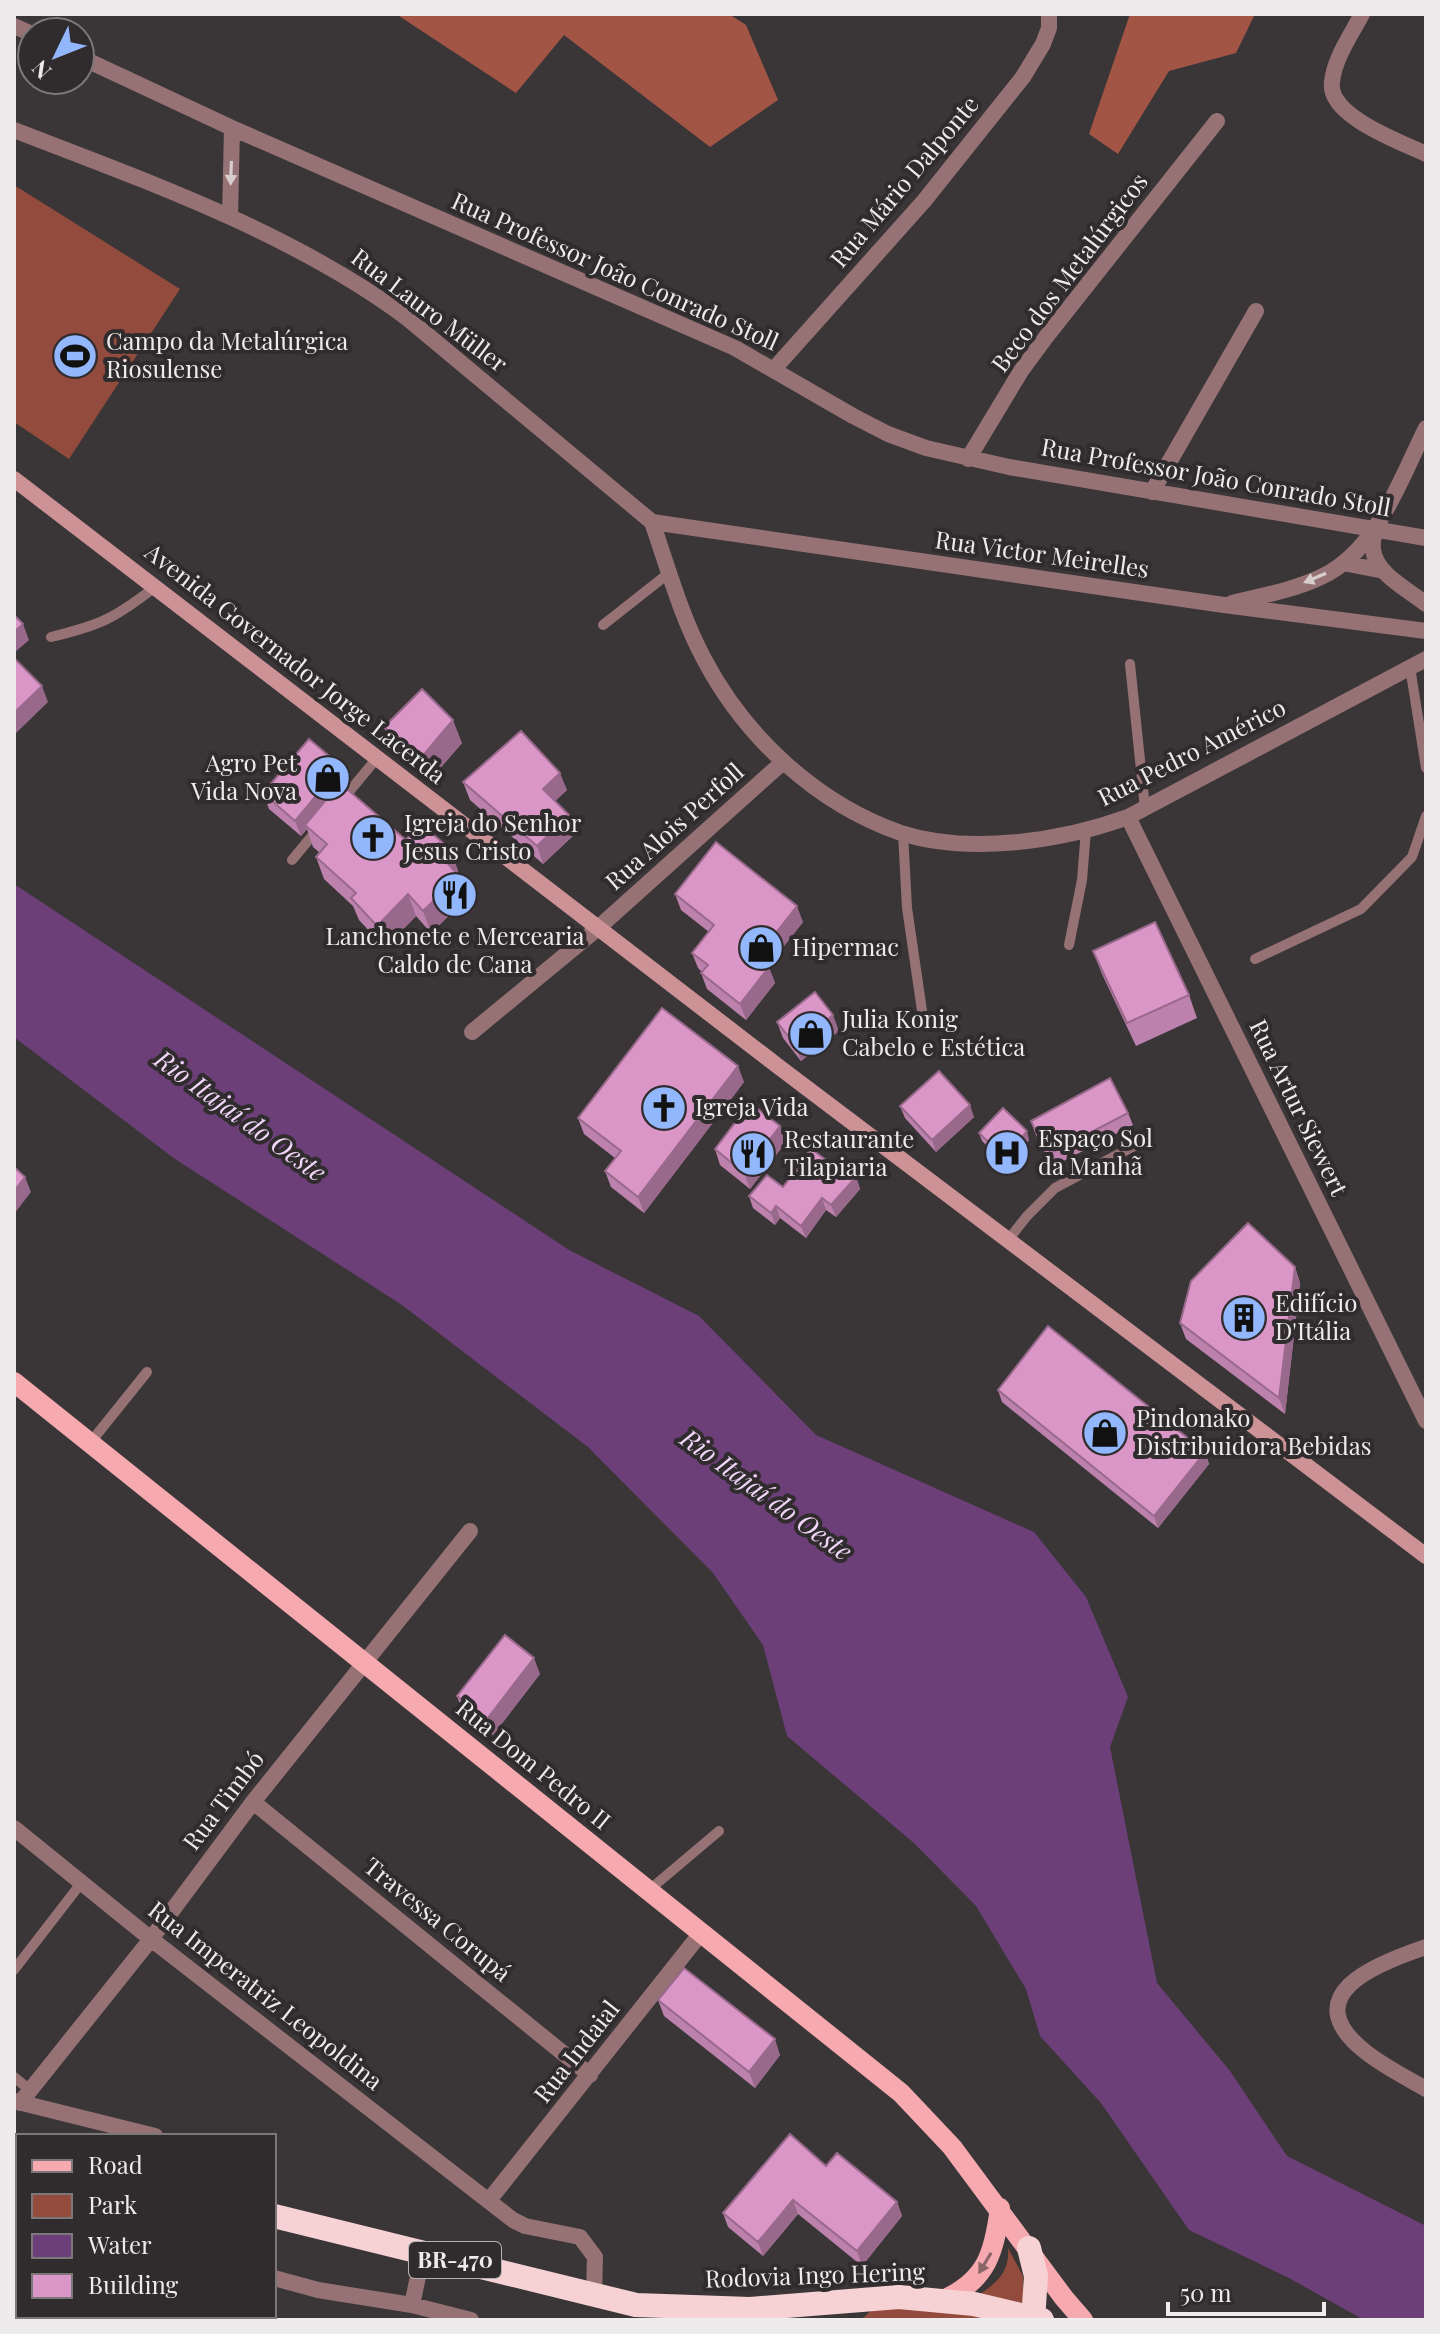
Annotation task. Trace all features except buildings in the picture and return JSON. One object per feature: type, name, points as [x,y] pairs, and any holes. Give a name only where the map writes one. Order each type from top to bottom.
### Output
[{"type":"highway","name":"Rodovia Ingo Hering","points":[[276,2216],[636,2305],[750,2309],[899,2297],[943,2300],[983,2312],[1036,2319]]},
{"type":"highway","points":[[1029,2248],[1036,2276],[1036,2319]]},
{"type":"highway","points":[[848,2320],[865,2298]]},
{"type":"highway","name":"Rodovia Ingo Hering","points":[[636,2305],[666,2320]]},
{"type":"main road","name":"Avenida Governador Jorge Lacerda","points":[[14,479],[598,928],[1426,1556]]},
{"type":"main road","name":"Rua Dom Pedro II","points":[[15,1384],[901,2093],[952,2147],[1083,2320]]},
{"type":"main road","points":[[943,2300],[970,2284],[984,2268],[992,2254],[1000,2208]]},
{"type":"street","name":"Rua Mário Dalponte","points":[[774,369],[924,201],[1023,77],[1043,44],[1049,28],[1049,14]]},
{"type":"street","points":[[1362,14],[1334,69],[1331,86],[1335,100],[1367,125],[1426,154]]},
{"type":"street","name":"Rua Professor João Conrado Stoll","points":[[96,64],[232,128],[720,341],[888,434],[968,459],[1426,538]]},
{"type":"street","name":"Beco dos Metalúrgicos","points":[[968,459],[1021,371],[1046,337],[1217,121]]},
{"type":"street","points":[[230,217],[232,128]]},
{"type":"street","name":"Rua Lauro Müller","points":[[14,130],[230,217],[329,265],[369,290],[652,522]]},
{"type":"street","points":[[1152,492],[1256,311]]},
{"type":"street","points":[[1224,605],[1322,577],[1343,563],[1375,530],[1426,428]]},
{"type":"street","name":"Rua Pedro Américo","points":[[652,522],[682,610],[704,658],[725,694],[755,733],[783,762],[822,793],[860,815],[903,833],[983,844],[1025,842],[1086,830],[1128,817],[1426,659]]},
{"type":"street","name":"Rua Victor Meirelles","points":[[652,522],[1224,605],[1426,631]]},
{"type":"street","points":[[1375,530],[1373,549],[1384,571],[1426,604]]},
{"type":"street","points":[[1343,563],[1384,571]]},
{"type":"street","name":"Rua Alois Perfoll","points":[[472,1032],[598,928],[783,762]]},
{"type":"street","name":"Rua Artur Siewert","points":[[1128,817],[1422,1399],[1426,1421]]},
{"type":"street","name":"Rua Timbó","points":[[21,2098],[151,1939],[253,1802],[470,1531]]},
{"type":"street","name":"Travessa Corupá","points":[[253,1802],[590,2075]]},
{"type":"street","name":"Rua Imperatriz Leopoldina","points":[[14,1828],[151,1939],[490,2199],[513,2220],[525,2226],[580,2237],[595,2257],[594,2295]]},
{"type":"street","name":"Rua Indaial","points":[[490,2199],[701,1933]]},
{"type":"street","points":[[1426,1947],[1368,1970],[1349,1984],[1339,1997],[1336,2008],[1340,2023],[1350,2038],[1368,2054],[1426,2089]]},
{"type":"street","points":[[21,2098],[148,2134]]},
{"type":"street","points":[[411,2312],[423,2253]]},
{"type":"street","points":[[276,2279],[411,2312],[471,2320]]},
{"type":"lane","points":[[603,625],[669,573]]},
{"type":"lane","points":[[51,637],[112,619],[155,587]]},
{"type":"lane","points":[[1130,664],[1145,808]]},
{"type":"lane","points":[[1410,667],[1426,768]]},
{"type":"lane","points":[[338,805],[377,758]]},
{"type":"lane","points":[[292,860],[329,816]]},
{"type":"lane","points":[[1255,959],[1361,909],[1412,857],[1426,816]]},
{"type":"lane","points":[[1069,945],[1082,880],[1086,830]]},
{"type":"lane","points":[[903,833],[907,908],[924,1024]]},
{"type":"lane","points":[[1008,1240],[1055,1188],[1149,1138]]},
{"type":"lane","points":[[90,1443],[147,1372]]},
{"type":"lane","points":[[648,1891],[719,1831]]},
{"type":"lane","points":[[14,1970],[82,1882]]},
{"type":"lane","points":[[14,2077],[21,2098]]},
{"type":"green space","name":"Campo da Metalúrgica Riosulense","points":[[14,185],[180,289],[69,459],[14,422]]},
{"type":"green space","points":[[1008,2248],[1023,2276],[1023,2303],[980,2294],[1002,2275]]},
{"type":"green space","points":[[876,2306],[972,2311],[981,2320],[861,2320]]},
{"type":"shaded area","points":[[396,14],[729,14],[746,25],[778,100],[710,147],[564,35],[516,93]]},
{"type":"shaded area","points":[[1130,14],[1255,14],[1236,53],[1169,71],[1118,154],[1089,134]]},
{"type":"water","name":"Rio Itajaí do Oeste","points":[[14,884],[569,1250],[699,1316],[816,1435],[1034,1532],[1086,1597],[1128,1697],[1110,1747],[1157,1983],[1230,2071],[1287,2156],[1426,2226],[1426,2320],[1364,2320],[1289,2278],[1189,2230],[1101,2103],[1040,2036],[1026,1989],[976,1906],[914,1843],[787,1736],[763,1645],[713,1573],[588,1447],[402,1305],[175,1159],[14,1037]]},
{"type":"place","name":"Campo da Metalúrgica Riosulense","points":[[75,356]]},
{"type":"place","name":"Agro Pet Vida Nova","points":[[328,778]]},
{"type":"place","name":"Igreja do Senhor Jesus Cristo","points":[[373,838]]},
{"type":"place","name":"Lanchonete e Mercearia Caldo de Cana","points":[[455,895]]},
{"type":"place","name":"Hipermac","points":[[761,948]]},
{"type":"place","name":"Julia Konig Cabelo e Estética","points":[[811,1034]]},
{"type":"place","name":"Igreja Vida","points":[[664,1108]]},
{"type":"place","name":"Espaço Sol da Manhã","points":[[1007,1153]]},
{"type":"place","name":"Restaurante Tilapiaria","points":[[753,1154]]},
{"type":"place","name":"Edifício D'Itália","points":[[1244,1318]]},
{"type":"place","name":"Pindonako Distribuidora Bebidas","points":[[1105,1433]]}]
